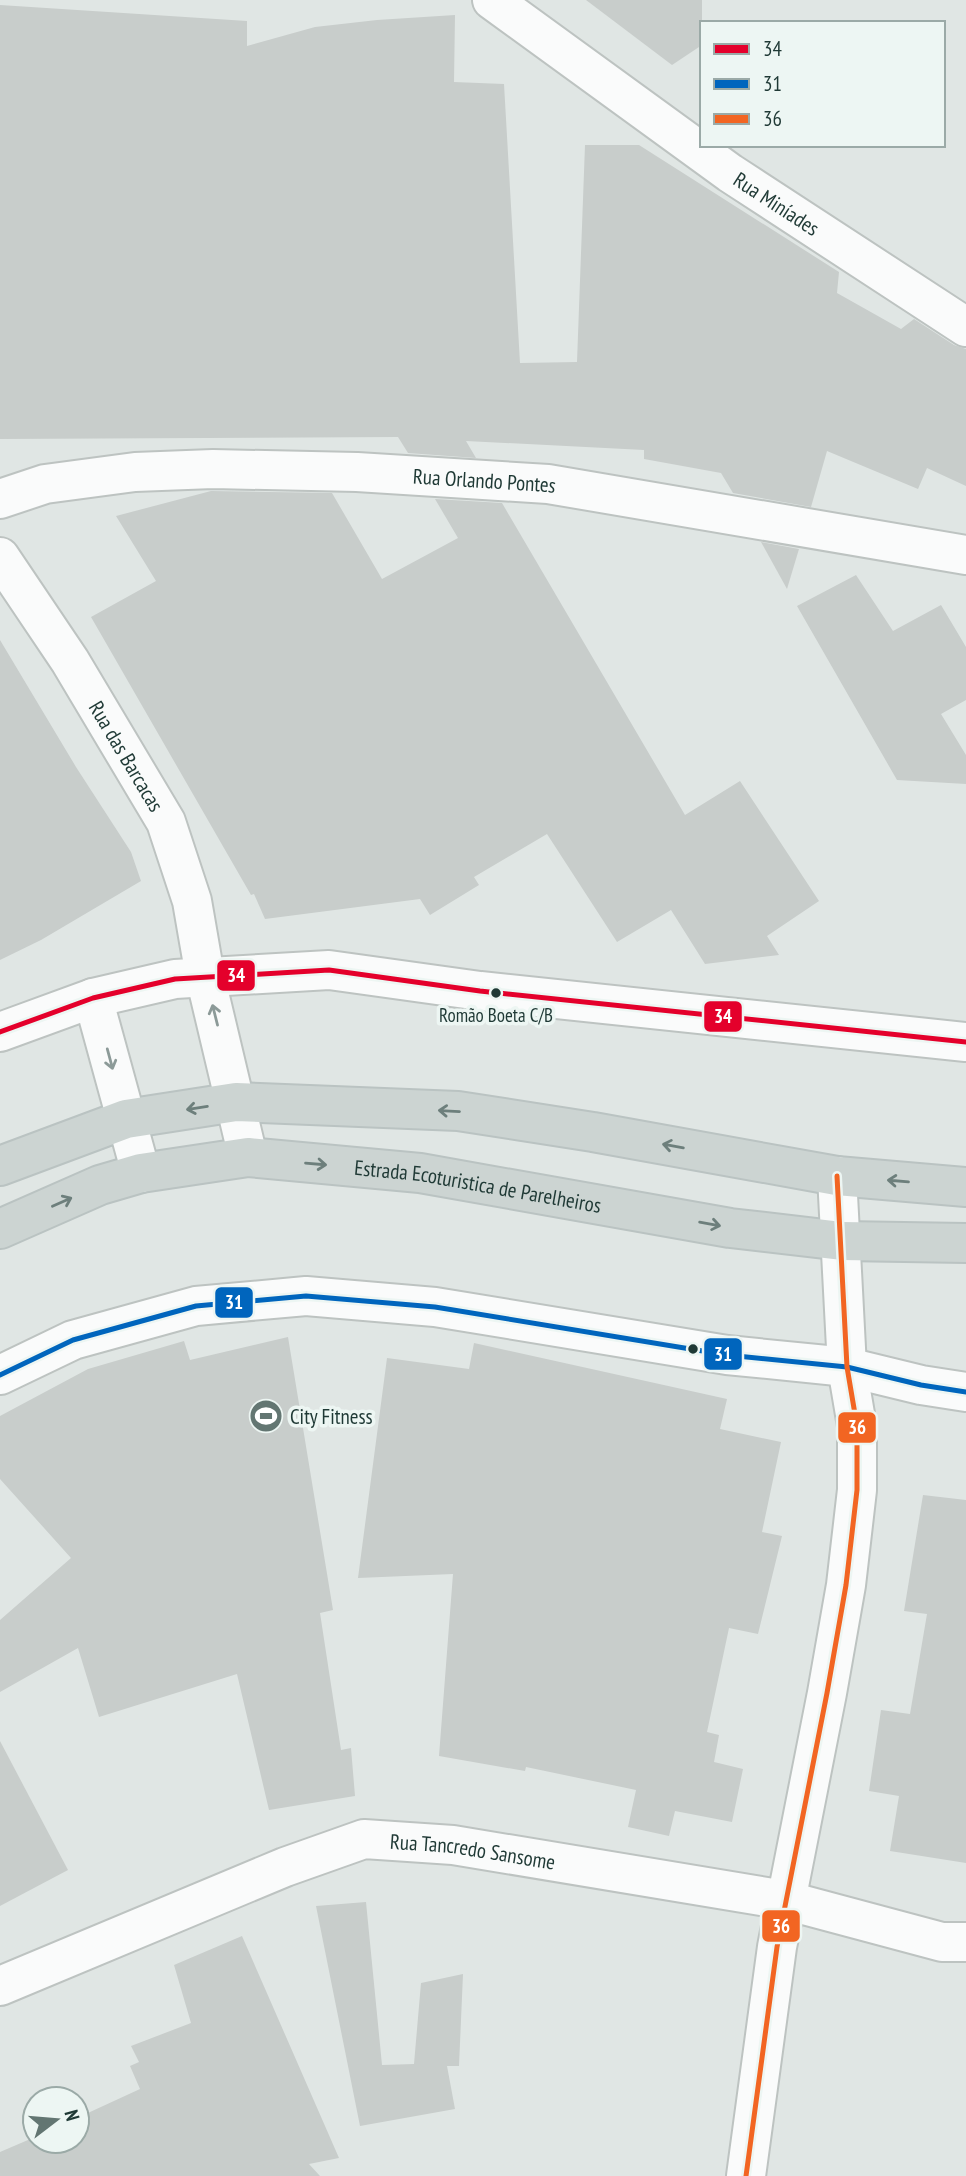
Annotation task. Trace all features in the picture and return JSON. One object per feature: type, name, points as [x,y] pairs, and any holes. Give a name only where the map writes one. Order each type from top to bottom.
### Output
[{"type":"main road","points":[[0,1166],[126,1119],[236,1102],[458,1111],[593,1132],[837,1176],[966,1187]]},
{"type":"main road","name":"Estrada Ecoturistica de Parelheiros","points":[[0,1229],[100,1185],[141,1173],[248,1157],[420,1173],[730,1228],[842,1241],[966,1243]]},
{"type":"street","name":"Rua Miníades","points":[[492,0],[730,173],[966,327]]},
{"type":"street","name":"Rua Orlando Pontes","points":[[0,499],[45,484],[135,472],[213,469],[357,472],[548,484],[966,555]]},
{"type":"street","name":"Rua das Barcacas","points":[[0,557],[70,661],[166,822],[192,901],[205,976],[248,1157]]},
{"type":"street","points":[[0,1032],[93,998],[175,979],[329,970],[480,991],[966,1042]]},
{"type":"street","points":[[93,998],[141,1173]]},
{"type":"street","points":[[746,2176],[785,1900],[846,1585],[857,1490],[857,1426],[847,1367],[837,1176]]},
{"type":"street","points":[[0,1375],[73,1340],[196,1306],[306,1296],[435,1307],[727,1354],[847,1367],[921,1385],[966,1392]]},
{"type":"street","name":"Rua Tancredo Sansome","points":[[0,1986],[285,1867],[364,1839],[453,1845],[785,1900],[942,1942],[966,1942]]},
{"type":"building","points":[[586,0],[702,0],[700,46],[672,65]]},
{"type":"building","points":[[0,5],[247,21],[247,46],[315,27],[455,15],[454,82],[504,84],[520,363],[577,362],[585,145],[639,145],[839,272],[837,293],[901,329],[914,319],[954,345],[966,349],[966,486],[927,468],[918,489],[827,451],[811,507],[733,493],[721,473],[644,459],[644,450],[466,441],[476,458],[408,453],[398,437],[0,439]]},
{"type":"building","points":[[211,491],[332,493],[382,579],[458,538],[435,499],[502,503],[685,815],[740,781],[819,901],[767,936],[779,955],[705,964],[671,910],[617,942],[547,834],[474,877],[479,885],[430,915],[420,899],[265,919],[254,894],[251,895],[91,617],[156,581],[116,516]]},
{"type":"building","points":[[761,542],[799,549],[787,589]]},
{"type":"building","points":[[856,575],[893,631],[941,605],[966,647],[966,700],[941,714],[966,755],[966,784],[897,780],[797,606]]},
{"type":"building","points":[[0,640],[76,767],[131,852],[141,881],[41,940],[0,960]]},
{"type":"building","points":[[288,1337],[333,1610],[320,1613],[341,1750],[351,1748],[355,1796],[269,1810],[237,1674],[99,1717],[78,1648],[0,1692],[0,1620],[71,1558],[0,1479],[0,1416],[88,1369],[184,1341],[190,1360]]},
{"type":"building","points":[[474,1343],[727,1399],[720,1429],[781,1442],[762,1532],[782,1536],[758,1634],[729,1628],[707,1732],[719,1735],[714,1762],[743,1769],[732,1822],[675,1811],[669,1836],[628,1827],[636,1790],[526,1767],[525,1771],[439,1756],[453,1574],[358,1578],[387,1358],[469,1369]]},
{"type":"building","points":[[923,1495],[966,1500],[966,1863],[890,1851],[899,1796],[869,1791],[881,1710],[910,1714],[927,1614],[904,1611]]},
{"type":"building","points":[[0,1741],[68,1870],[0,1906]]},
{"type":"building","points":[[366,1902],[382,2065],[414,2064],[421,1983],[463,1974],[459,2066],[447,2066],[455,2109],[360,2126],[316,1906]]},
{"type":"building","points":[[242,1936],[339,2158],[309,2164],[320,2176],[0,2176],[0,2152],[21,2143],[21,2155],[91,2155],[91,2112],[140,2089],[130,2066],[139,2062],[131,2046],[191,2023],[174,1965]]},
{"type":"transit line","name":"34","points":[[0,1032],[93,998],[175,979],[329,970],[480,991],[966,1042]]},
{"type":"transit line","name":"36","points":[[746,2176],[777,1947],[846,1585],[857,1490],[857,1426],[847,1367],[837,1176]]},
{"type":"transit line","name":"31","points":[[0,1375],[73,1340],[196,1306],[306,1296],[435,1307],[727,1355],[847,1367],[921,1385],[966,1392]]},
{"type":"place","name":"Romão Boeta C/B","points":[[496,993]]},
{"type":"place","name":"City Fitness","points":[[266,1416]]}]
